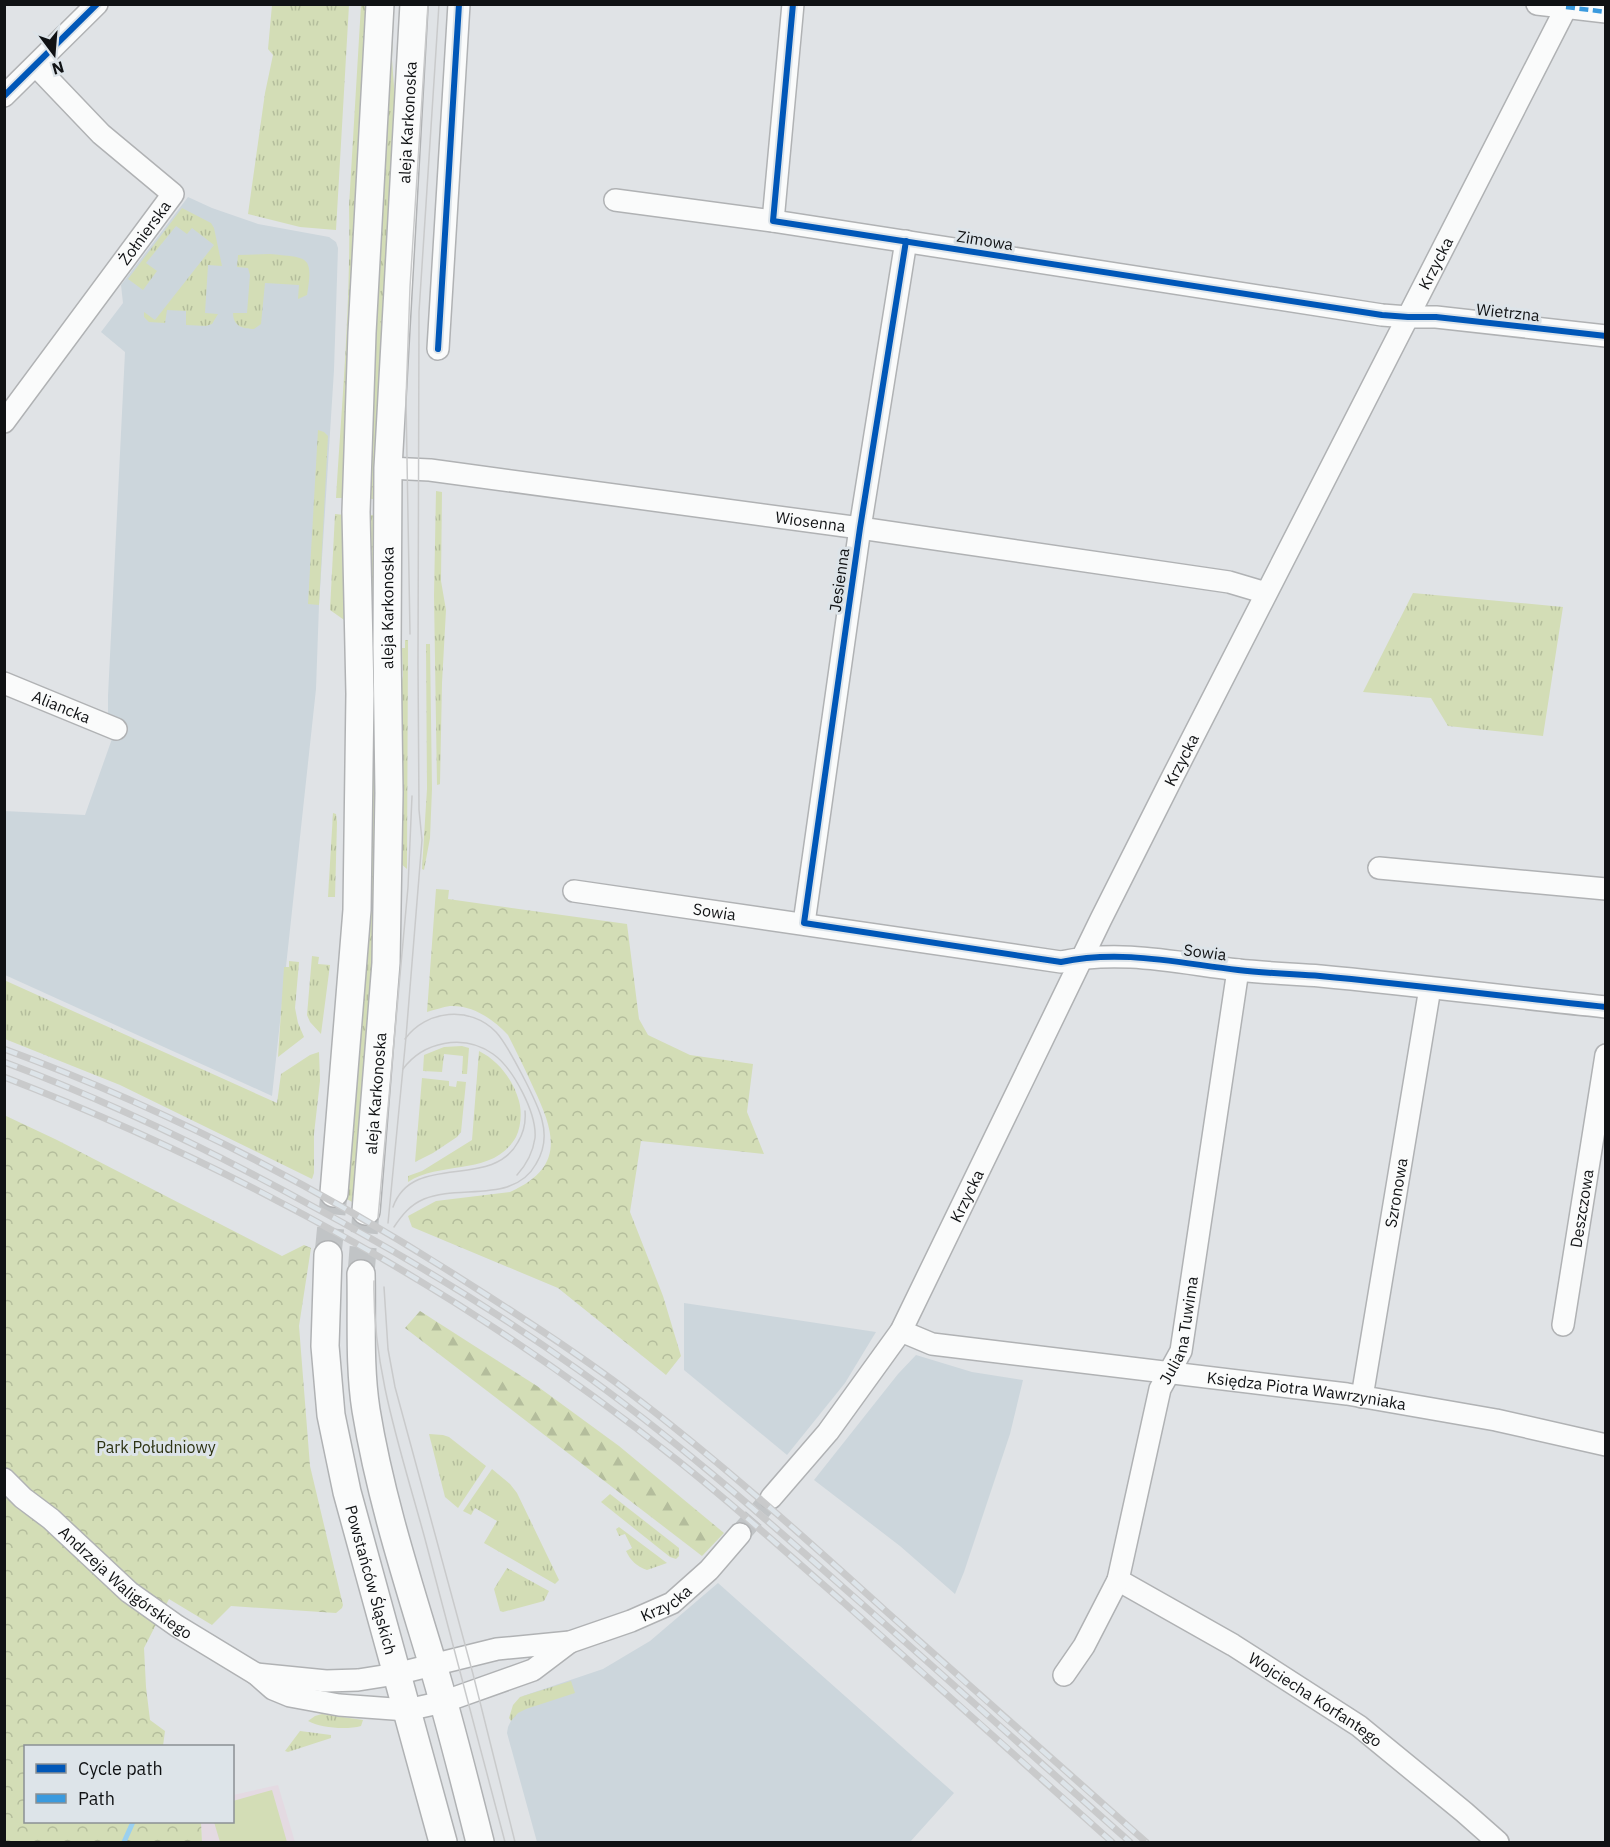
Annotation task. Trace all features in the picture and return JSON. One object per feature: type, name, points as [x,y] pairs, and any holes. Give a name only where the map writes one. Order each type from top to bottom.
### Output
[{"type":"main road","name":"aleja Karkonoska","points":[[334,1192],[357,910],[360,694],[357,493],[363,322],[380,4]]},
{"type":"main road","name":"aleja Karkonoska","points":[[366,1211],[386,963],[389,793],[388,468],[414,4]]},
{"type":"main road","name":"Powstańców Śląskich","points":[[328,1255],[325,1346],[331,1415],[347,1492],[443,1842]]},
{"type":"main road","name":"Powstańców Śląskich","points":[[361,1274],[360,1325],[364,1388],[381,1486],[433,1665],[480,1842]]},
{"type":"street","points":[[4,96],[98,4]]},
{"type":"street","points":[[438,349],[459,4]]},
{"type":"street","points":[[773,221],[793,4]]},
{"type":"street","points":[[1537,4],[1605,12]]},
{"type":"street","name":"Krzycka","points":[[771,1498],[828,1432],[900,1331],[1083,957],[1266,593],[1567,6]]},
{"type":"street","name":"Żołnierska","points":[[4,422],[173,194],[101,134],[36,66]]},
{"type":"street","name":"Zimowa","points":[[615,200],[773,221],[1408,318]]},
{"type":"street","name":"Jesienna","points":[[804,923],[860,528],[906,241]]},
{"type":"street","name":"Wietrzna","points":[[1408,318],[1436,317],[1605,336]]},
{"type":"street","name":"Wiosenna","points":[[388,468],[430,470],[860,528],[1229,582],[1266,593]]},
{"type":"street","name":"Aliancka","points":[[4,683],[116,729]]},
{"type":"street","points":[[1379,868],[1605,889]]},
{"type":"street","name":"Sowia","points":[[574,891],[1061,962],[1083,957],[1131,956],[1238,970],[1605,1007]]},
{"type":"street","name":"Juliana Tuwima","points":[[1064,1675],[1084,1646],[1118,1580],[1160,1389],[1182,1349],[1238,970]]},
{"type":"street","name":"Szronowa","points":[[1362,1397],[1430,988]]},
{"type":"street","name":"Deszczowa","points":[[1563,1325],[1605,1055]]},
{"type":"street","name":"Księdza Piotra Wawrzyniaka","points":[[900,1331],[932,1344],[1362,1397],[1496,1420],[1605,1445]]},
{"type":"street","name":"Andrzeja Waligórskiego","points":[[4,1479],[23,1498],[51,1519],[129,1592],[177,1626],[256,1674],[273,1689],[290,1696],[339,1706],[407,1710]]},
{"type":"street","name":"Krzycka","points":[[396,1674],[497,1649],[570,1642],[631,1621],[672,1603],[710,1570],[740,1534]]},
{"type":"street","name":"Wojciecha Korfantego","points":[[1118,1580],[1233,1645],[1359,1726],[1498,1842]]},
{"type":"street","name":"Krzycka","points":[[407,1710],[443,1702],[534,1670],[570,1642]]},
{"type":"street","name":"Andrzeja Waligórskiego","points":[[256,1674],[326,1681],[358,1680],[396,1674]]},
{"type":"shaded area","points":[[188,197],[258,224],[329,237],[336,242],[338,248],[334,370],[316,689],[272,1096],[5,975],[4,811],[85,815],[119,719],[108,714],[108,696],[125,352],[101,332],[123,303],[121,285]]},
{"type":"shaded area","points":[[684,1303],[876,1332],[845,1383],[787,1455],[684,1370]]},
{"type":"shaded area","points":[[916,1355],[972,1372],[1023,1380],[1010,1434],[955,1594],[900,1546],[814,1480],[898,1374]]},
{"type":"shaded area","points":[[718,1583],[954,1793],[910,1842],[537,1842],[507,1733],[523,1696],[603,1669],[650,1641]]},
{"type":"shaded area","points":[[278,1785],[295,1842],[202,1842],[201,1823],[234,1823],[234,1795]]},
{"type":"green space","points":[[272,5],[349,5],[336,230],[300,227],[248,214],[265,93],[273,55],[268,49]]},
{"type":"green space","points":[[361,5],[369,5],[345,498],[336,498],[346,352],[349,206]]},
{"type":"green space","points":[[391,5],[394,5],[392,59],[396,114],[376,499],[368,499],[371,380]]},
{"type":"green space","points":[[182,208],[211,223],[222,266],[208,265],[205,313],[218,314],[212,324],[206,326],[186,325],[186,311],[167,310],[165,323],[149,322],[144,317],[144,312],[155,320],[214,245],[192,228],[187,234],[176,226],[146,263],[157,271],[143,290],[128,279]]},
{"type":"green space","points":[[238,255],[292,256],[305,261],[309,272],[307,295],[298,299],[299,285],[265,283],[261,324],[254,329],[243,327],[237,324],[233,313],[247,313],[250,275],[248,268],[237,267]]},
{"type":"green space","points":[[318,430],[328,436],[319,605],[308,604]]},
{"type":"green space","points":[[436,491],[442,492],[441,581],[446,610],[440,784],[437,785],[434,596]]},
{"type":"green space","points":[[335,514],[345,515],[347,622],[330,610]]},
{"type":"green space","points":[[368,515],[376,515],[379,770],[375,944],[354,1203],[343,1197]]},
{"type":"green space","points":[[1413,593],[1563,607],[1543,736],[1448,726],[1431,698],[1363,692]]},
{"type":"green space","points":[[405,640],[408,640],[407,869],[400,863],[399,695],[403,676],[402,648],[405,648]]},
{"type":"green space","points":[[426,644],[430,644],[432,789],[430,838],[424,870],[422,869],[427,789]]},
{"type":"green space","points":[[333,813],[336,814],[337,822],[335,897],[328,897]]},
{"type":"green space","points":[[436,889],[449,890],[448,899],[627,924],[639,1019],[648,1035],[690,1055],[753,1064],[747,1112],[764,1154],[641,1141],[630,1212],[663,1296],[681,1356],[666,1375],[558,1288],[412,1227],[408,1216],[436,1201],[510,1192],[527,1183],[540,1172],[547,1161],[550,1149],[550,1135],[542,1106],[508,1035],[489,1019],[467,1008],[450,1006],[427,1012]]},
{"type":"green space","points":[[312,956],[319,957],[318,964],[330,965],[321,1034],[307,1015]]},
{"type":"green space","points":[[289,961],[299,962],[295,1008],[304,1037],[278,1057],[284,967],[289,967]]},
{"type":"green space","points":[[4,980],[277,1103],[281,1074],[310,1055],[319,1052],[320,1081],[312,1179],[120,1085],[5,1039]]},
{"type":"green space","points":[[444,1047],[469,1048],[467,1074],[462,1074],[463,1056],[444,1054],[442,1072],[423,1071],[424,1055]]},
{"type":"green space","points":[[479,1051],[499,1066],[516,1093],[521,1115],[516,1137],[506,1150],[494,1158],[481,1163],[421,1175],[408,1182],[408,1176],[422,1171],[472,1140]]},
{"type":"green space","points":[[422,1078],[449,1081],[449,1086],[456,1087],[457,1081],[466,1082],[461,1132],[433,1153],[415,1162]]},
{"type":"green space","name":"Park Południowy","points":[[4,1115],[282,1256],[304,1245],[311,1248],[299,1326],[310,1466],[343,1605],[336,1613],[231,1606],[212,1625],[169,1599],[144,1648],[150,1720],[165,1731],[163,1745],[24,1745],[24,1823],[201,1823],[202,1842],[5,1842]]},
{"type":"green space","points":[[420,1311],[537,1386],[619,1446],[724,1533],[702,1556],[405,1328]]},
{"type":"green space","points":[[429,1434],[449,1437],[486,1466],[458,1508],[445,1497]]},
{"type":"green space","points":[[492,1469],[517,1493],[559,1580],[555,1584],[484,1543],[497,1521],[475,1508],[471,1515],[463,1511]]},
{"type":"green space","points":[[610,1494],[679,1548],[679,1556],[676,1559],[670,1557],[601,1502]]},
{"type":"green space","points":[[619,1527],[667,1563],[647,1570],[637,1565],[626,1551],[632,1548],[625,1534],[619,1536],[616,1529]]},
{"type":"green space","points":[[507,1568],[549,1591],[544,1601],[500,1611],[494,1589]]},
{"type":"green space","points":[[571,1681],[575,1693],[526,1709],[518,1713],[511,1721],[509,1718],[513,1705],[520,1697]]},
{"type":"green space","points":[[322,1714],[363,1720],[361,1726],[348,1728],[326,1727],[308,1721]]},
{"type":"green space","points":[[300,1731],[331,1735],[331,1738],[285,1751]]},
{"type":"green space","points":[[272,1790],[287,1842],[220,1842],[214,1823],[234,1823],[234,1801]]},
{"type":"waterway","points":[[124,1842],[133,1823]]},
{"type":"tunnel","points":[[328,1255],[334,1193]]},
{"type":"tunnel","points":[[361,1274],[366,1211]]},
{"type":"tunnel","points":[[740,1534],[771,1498]]},
{"type":"tram line","points":[[410,634],[406,400],[410,287],[428,4]]},
{"type":"tram line","points":[[388,1223],[422,840],[419,810],[418,664],[419,312],[439,4]]},
{"type":"tram line","points":[[378,1218],[408,887],[412,796]]},
{"type":"tram line","points":[[394,1227],[407,1211],[424,1199],[453,1193],[500,1189],[514,1184],[526,1176],[536,1164],[541,1154],[544,1137],[539,1112],[522,1074],[496,1032],[485,1023],[474,1018],[449,1014],[424,1022],[405,1039]]},
{"type":"tram line","points":[[403,1069],[421,1052],[432,1047],[457,1042],[481,1048],[501,1061],[516,1080],[528,1104],[535,1128],[531,1153],[517,1175]]},
{"type":"tram line","points":[[393,1207],[403,1190],[417,1180],[490,1165],[506,1157],[522,1134],[525,1111]]},
{"type":"tram line","points":[[374,1281],[378,1347],[390,1412],[505,1842]]},
{"type":"tram line","points":[[384,1287],[388,1349],[395,1387],[473,1674],[515,1842]]},
{"type":"railway","points":[[4,1049],[66,1073],[187,1126],[304,1186],[418,1252],[608,1376],[759,1498],[1146,1842]]},
{"type":"railway","points":[[4,1062],[122,1111],[274,1186],[414,1263],[545,1347],[646,1421],[747,1503],[1130,1842]]},
{"type":"railway","points":[[4,1077],[182,1153],[270,1197],[355,1243],[521,1345],[600,1401],[719,1494],[1112,1842]]},
{"type":"marked path","points":[[1566,7],[1606,12]]},
{"type":"cycle path","points":[[4,96],[97,4]]},
{"type":"cycle path","points":[[438,349],[459,4]]},
{"type":"cycle path","points":[[793,4],[773,221],[1382,315],[1436,317],[1606,336]]},
{"type":"cycle path","points":[[906,241],[860,528],[804,923],[1061,962],[1083,958],[1128,957],[1606,1007]]}]
